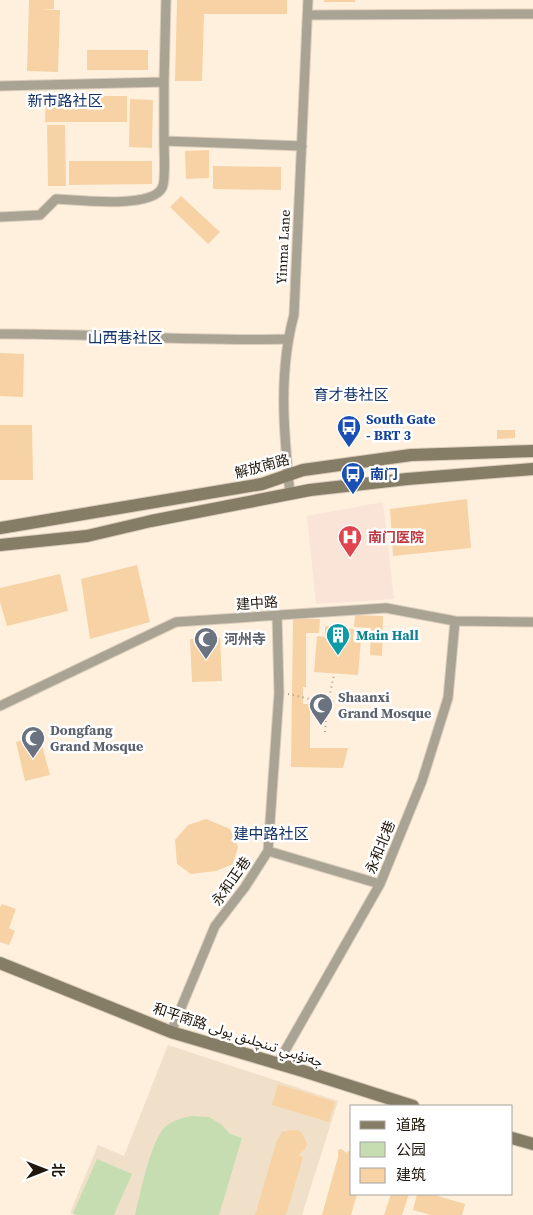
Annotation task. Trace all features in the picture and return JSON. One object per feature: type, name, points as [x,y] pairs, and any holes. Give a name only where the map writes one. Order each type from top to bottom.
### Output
[{"type":"main road","name":"解放南路","points":[[0,528],[262,484],[303,470],[412,454],[533,451]]},
{"type":"main road","points":[[0,545],[87,536],[151,521],[310,490],[407,479],[533,469]]},
{"type":"main road","name":"和平南路 جەنۇبىي تىنچلىق يولى","points":[[0,963],[171,1032],[411,1105]]},
{"type":"main road","points":[[513,1138],[533,1144]]},
{"type":"street","points":[[0,217],[40,215],[56,199],[134,201],[156,195],[163,187],[166,0]]},
{"type":"street","name":"Yinma Lane","points":[[290,494],[283,427],[287,339],[294,315],[308,0]]},
{"type":"street","points":[[308,15],[533,14]]},
{"type":"street","points":[[0,86],[164,82]]},
{"type":"street","points":[[164,141],[302,146]]},
{"type":"street","points":[[0,334],[51,333],[230,341],[287,339]]},
{"type":"street","name":"建中路","points":[[0,706],[176,622],[386,608],[454,621],[533,622]]},
{"type":"street","name":"永和正巷","points":[[171,1032],[216,926],[245,887],[268,851],[279,693],[277,615]]},
{"type":"street","name":"永和北巷","points":[[278,1064],[380,884],[422,781],[448,698],[454,621]]},
{"type":"street","points":[[268,851],[380,884]]},
{"type":"path","points":[[325,732],[334,674]]},
{"type":"path","points":[[292,694],[310,699],[346,703]]},
{"type":"shaded area","name":"南门医院","points":[[383,502],[394,599],[316,604],[307,516]]},
{"type":"shaded area","points":[[168,1045],[338,1101],[302,1215],[74,1215],[70,1213],[98,1145],[124,1156]]},
{"type":"green space","points":[[191,1116],[209,1117],[222,1125],[230,1134],[242,1138],[219,1215],[135,1215],[151,1154],[161,1132],[172,1122]]},
{"type":"green space","points":[[97,1159],[132,1174],[114,1215],[77,1215],[73,1213]]},
{"type":"building","points":[[29,0],[54,0],[54,9],[41,10],[60,10],[58,72],[27,71]]},
{"type":"building","points":[[177,0],[287,0],[287,14],[204,14],[202,81],[175,81]]},
{"type":"building","points":[[324,0],[355,0],[355,2],[324,2]]},
{"type":"building","points":[[87,50],[148,50],[148,70],[87,70]]},
{"type":"building","points":[[46,96],[127,96],[127,122],[45,122]]},
{"type":"building","points":[[130,99],[153,100],[152,148],[129,147]]},
{"type":"building","points":[[47,125],[65,125],[66,186],[48,186]]},
{"type":"building","points":[[209,150],[209,178],[186,179],[185,151]]},
{"type":"building","points":[[69,161],[152,161],[152,184],[69,185]]},
{"type":"building","points":[[213,166],[281,167],[281,190],[213,189]]},
{"type":"building","points":[[181,196],[220,232],[208,244],[170,207]]},
{"type":"building","points":[[0,353],[24,354],[23,397],[0,396]]},
{"type":"building","points":[[0,425],[32,425],[33,480],[0,480]]},
{"type":"building","points":[[497,430],[515,430],[515,438],[497,439]]},
{"type":"building","points":[[467,499],[471,548],[393,556],[390,509]]},
{"type":"building","points":[[137,565],[150,622],[90,639],[81,579]]},
{"type":"building","points":[[60,574],[68,611],[7,626],[0,602],[0,588]]},
{"type":"building","points":[[355,615],[383,616],[382,656],[370,655],[371,628],[354,627]]},
{"type":"building","points":[[293,619],[320,619],[319,633],[306,633],[306,687],[303,687],[303,704],[310,704],[310,748],[348,748],[343,768],[291,767]]},
{"type":"building","name":"Main Hall","points":[[325,626],[354,629],[353,639],[361,640],[358,675],[314,672],[317,636],[325,637]]},
{"type":"building","name":"河州寺","points":[[220,638],[222,681],[192,682],[190,639]]},
{"type":"building","name":"Dongfang Grand Mosque","points":[[39,735],[50,775],[25,781],[16,742]]},
{"type":"building","points":[[206,819],[230,829],[238,847],[233,864],[216,871],[191,874],[177,864],[175,840],[188,825]]},
{"type":"building","points":[[2,904],[16,909],[9,928],[15,931],[9,945],[0,942],[0,907]]},
{"type":"building","points":[[278,1084],[335,1102],[329,1122],[272,1105]]},
{"type":"building","points":[[298,1130],[302,1133],[307,1144],[299,1155],[303,1157],[286,1215],[255,1215],[277,1140],[282,1132]]},
{"type":"building","points":[[341,1149],[347,1153],[350,1152],[350,1195],[357,1195],[351,1215],[322,1215],[338,1157],[338,1150]]},
{"type":"building","points":[[391,1195],[409,1195],[402,1215],[384,1215]]},
{"type":"building","points":[[417,1195],[434,1195],[465,1204],[462,1215],[431,1215],[413,1210]]},
{"type":"place","name":"South Gate - BRT 3","points":[[349,448]]},
{"type":"place","name":"南门","points":[[353,495]]},
{"type":"place","name":"南门医院","points":[[350,558]]},
{"type":"place","name":"Main Hall","points":[[338,656]]},
{"type":"place","name":"河州寺","points":[[206,660]]},
{"type":"place","name":"Shaanxi Grand Mosque","points":[[321,726]]},
{"type":"place","name":"Dongfang Grand Mosque","points":[[33,759]]},
{"type":"district","name":"新市路社区","points":[[65,101]]},
{"type":"district","name":"山西巷社区","points":[[125,338]]},
{"type":"district","name":"育才巷社区","points":[[351,395]]},
{"type":"district","name":"建中路社区","points":[[271,834]]}]
